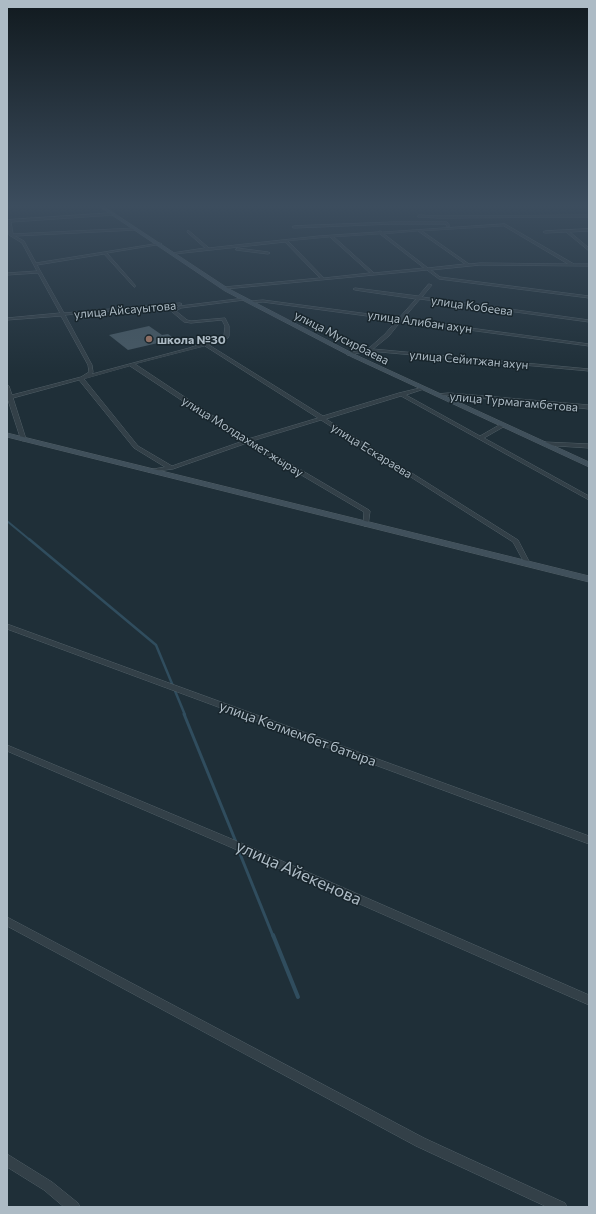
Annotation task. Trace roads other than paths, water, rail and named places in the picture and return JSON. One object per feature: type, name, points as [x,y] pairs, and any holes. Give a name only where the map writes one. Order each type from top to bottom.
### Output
[{"type":"street","points":[[32,261],[90,365],[91,372],[82,379]]},
{"type":"street","points":[[34,264],[56,261]]},
{"type":"street","points":[[112,261],[134,286]]},
{"type":"street","name":"улица Мусирбаева","points":[[185,261],[243,299],[349,354],[589,465]]},
{"type":"street","points":[[306,261],[324,279]]},
{"type":"street","points":[[358,261],[373,274]]},
{"type":"street","points":[[416,261],[439,278],[589,297]]},
{"type":"street","points":[[462,261],[468,265]]},
{"type":"street","points":[[566,261],[573,265]]},
{"type":"street","points":[[225,288],[468,265],[589,265]]},
{"type":"street","points":[[7,274],[38,272]]},
{"type":"street","points":[[369,350],[387,335],[430,285]]},
{"type":"street","name":"улица Кобеева","points":[[355,289],[589,321]]},
{"type":"street","points":[[10,397],[206,345],[227,336],[225,321],[220,318],[186,321],[173,311],[174,309],[243,299]]},
{"type":"street","name":"улица Айсауытова","points":[[7,319],[243,299]]},
{"type":"street","name":"улица Алибан ахун","points":[[250,302],[263,301],[589,345]]},
{"type":"street","name":"улица Ескараева","points":[[206,345],[516,541],[528,564]]},
{"type":"street","name":"улица Сейитжан ахун","points":[[349,354],[369,350],[589,370]]},
{"type":"street","name":"улица Молдахмет жырау","points":[[131,364],[247,441],[367,511],[366,525]]},
{"type":"street","points":[[82,379],[136,446],[171,468]]},
{"type":"street","points":[[7,386],[23,439]]},
{"type":"street","points":[[150,471],[171,468],[247,441],[422,388]]},
{"type":"street","points":[[401,394],[589,498]]},
{"type":"street","name":"улица Турмагамбетова","points":[[438,395],[449,394],[589,407]]},
{"type":"street","points":[[480,438],[503,425]]},
{"type":"street","points":[[7,435],[589,580]]},
{"type":"street","points":[[544,444],[589,446]]},
{"type":"street","name":"улица Келмембет батыра","points":[[7,626],[589,840]]},
{"type":"street","name":"улица Айекенова","points":[[7,748],[231,843],[589,1000]]},
{"type":"street","points":[[7,921],[420,1142],[561,1207]]},
{"type":"street","points":[[7,1160],[48,1186],[74,1207]]},
{"type":"waterway","points":[[7,521],[30,540]]},
{"type":"waterway","points":[[29,539],[156,645],[185,715]]},
{"type":"waterway","points":[[184,714],[236,842]]},
{"type":"waterway","points":[[238,849],[273,936]]},
{"type":"waterway","points":[[273,935],[298,997]]},
{"type":"place","name":"школа №30","points":[[149,339]]}]
